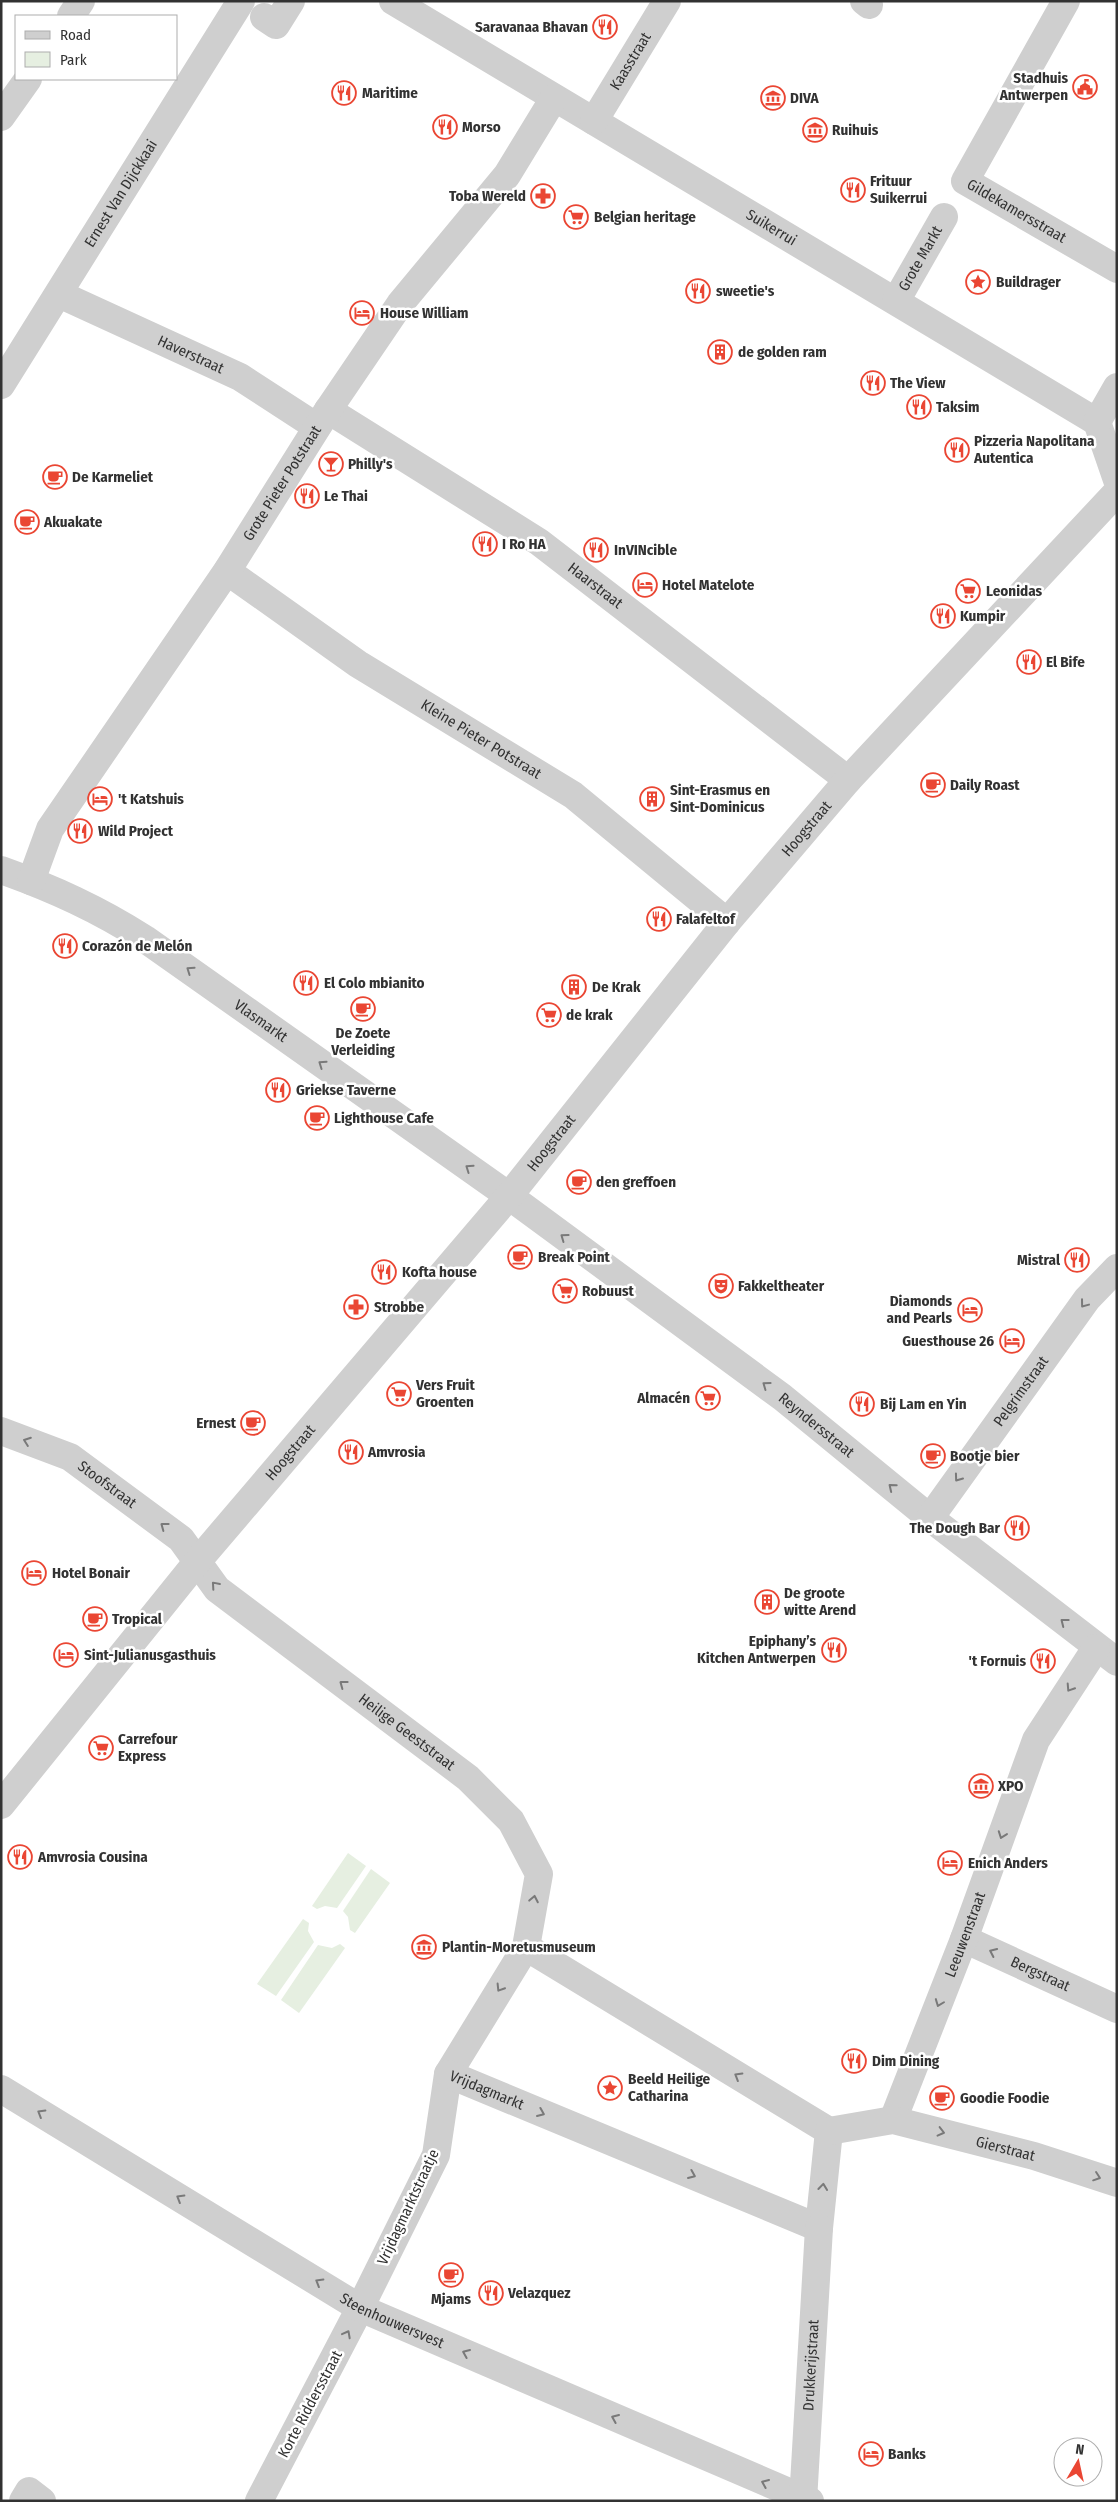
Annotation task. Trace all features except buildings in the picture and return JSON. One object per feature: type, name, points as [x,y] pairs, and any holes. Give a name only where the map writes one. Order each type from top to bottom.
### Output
[{"type":"street","points":[[72,15],[81,1]]},
{"type":"street","name":"Ernest Van Dijckkaai","points":[[1,385],[241,1]]},
{"type":"street","points":[[264,17],[276,25],[291,1]]},
{"type":"street","name":"Suikerrui","points":[[393,1],[1097,422]]},
{"type":"street","name":"Kaasstraat","points":[[594,121],[667,1]]},
{"type":"street","name":"Gildekamersstraat","points":[[1066,1],[965,181],[1117,268]]},
{"type":"street","points":[[1,117],[27,80]]},
{"type":"street","name":"Grote Pieter Potstraat","points":[[31,881],[50,829],[226,571],[323,418],[400,304],[507,175],[554,98]]},
{"type":"street","name":"Grote Markt","points":[[896,301],[944,217]]},
{"type":"street","name":"Haverstraat","points":[[59,294],[240,377],[323,418]]},
{"type":"street","points":[[1117,387],[1097,422],[1117,480]]},
{"type":"street","name":"Haarstraat","points":[[323,418],[539,542],[848,780]]},
{"type":"street","name":"Hoogstraat","points":[[1,1805],[197,1562],[509,1196],[727,922],[848,780],[1117,492]]},
{"type":"street","name":"Kleine Pieter Potstraat","points":[[226,571],[358,664],[573,795],[727,922]]},
{"type":"street","name":"Vlasmarkt","points":[[1,870],[104,913],[146,939],[509,1196]]},
{"type":"street","name":"Reyndersstraat","points":[[509,1196],[782,1397],[930,1518],[1107,1655]]},
{"type":"street","name":"Pelgrimstraat","points":[[930,1518],[1087,1299],[1117,1268]]},
{"type":"street","name":"Stoofstraat","points":[[1,1431],[70,1457],[181,1539],[197,1562]]},
{"type":"street","name":"Heilige Geeststraat","points":[[197,1562],[217,1589],[468,1778],[511,1821],[539,1874],[526,1947]]},
{"type":"street","name":"Leeuwenstraat","points":[[893,2120],[964,1939],[1036,1740],[1107,1655]]},
{"type":"street","name":"Bergstraat","points":[[964,1939],[1117,2010]]},
{"type":"street","points":[[526,1947],[829,2131],[893,2120]]},
{"type":"street","name":"Vrijdagmarkt","points":[[526,1947],[448,2074],[819,2228]]},
{"type":"street","name":"Vrijdagmarktstraatje","points":[[360,2308],[436,2155],[448,2074]]},
{"type":"street","name":"Steenhouwersvest","points":[[1,2089],[360,2308],[805,2500]]},
{"type":"street","name":"Gierstraat","points":[[893,2120],[1034,2156],[1117,2183]]},
{"type":"street","points":[[819,2228],[829,2131]]},
{"type":"street","name":"Drukkerijstraat","points":[[805,2500],[819,2228]]},
{"type":"street","name":"Korte Riddersstraat","points":[[259,2501],[360,2308]]},
{"type":"street","points":[[22,2501],[29,2491],[42,2501]]},
{"type":"green space","points":[[348,1853],[366,1866],[337,1908],[325,1906],[317,1909],[312,1906]]},
{"type":"green space","points":[[371,1869],[390,1883],[355,1933],[350,1930],[348,1917],[343,1911]]},
{"type":"green space","points":[[303,1919],[309,1923],[308,1931],[314,1942],[276,1996],[257,1984]]},
{"type":"green space","points":[[340,1944],[345,1948],[299,2013],[281,2000],[318,1945],[332,1948]]},
{"type":"place","name":"Saravanaa Bhavan","points":[[605,27]]},
{"type":"place","name":"Stadhuis Antwerpen","points":[[1085,87]]},
{"type":"place","name":"Maritime","points":[[344,93]]},
{"type":"place","name":"DIVA","points":[[773,98]]},
{"type":"place","name":"Morso","points":[[445,127]]},
{"type":"place","name":"Ruihuis","points":[[815,130]]},
{"type":"place","name":"Frituur Suikerrui","points":[[853,190]]},
{"type":"place","name":"Toba Wereld","points":[[543,196]]},
{"type":"place","name":"Belgian heritage","points":[[576,217]]},
{"type":"place","name":"Buildrager","points":[[978,282]]},
{"type":"place","name":"sweetie's","points":[[698,291]]},
{"type":"place","name":"House William","points":[[362,313]]},
{"type":"place","name":"de golden ram","points":[[720,352]]},
{"type":"place","name":"The View","points":[[873,383]]},
{"type":"place","name":"Taksim","points":[[919,407]]},
{"type":"place","name":"Pizzeria Napolitana Autentica","points":[[957,450]]},
{"type":"place","name":"Philly's","points":[[331,464]]},
{"type":"place","name":"De Karmeliet","points":[[55,477]]},
{"type":"place","name":"Le Thai","points":[[307,496]]},
{"type":"place","name":"Akuakate","points":[[27,522]]},
{"type":"place","name":"I Ro HA","points":[[485,544]]},
{"type":"place","name":"InVINcible","points":[[596,550]]},
{"type":"place","name":"Hotel Matelote","points":[[645,585]]},
{"type":"place","name":"Leonidas","points":[[968,591]]},
{"type":"place","name":"Kumpir","points":[[943,616]]},
{"type":"place","name":"El Bife","points":[[1029,662]]},
{"type":"place","name":"Daily Roast","points":[[933,785]]},
{"type":"place","name":"'t Katshuis","points":[[100,799]]},
{"type":"place","name":"Sint-Erasmus en Sint-Dominicus","points":[[652,799]]},
{"type":"place","name":"Wild Project","points":[[80,831]]},
{"type":"place","name":"Falafeltof","points":[[659,919]]},
{"type":"place","name":"Corazón de Melón","points":[[65,946]]},
{"type":"place","name":"El Colo mbianito","points":[[306,983]]},
{"type":"place","name":"De Krak","points":[[574,987]]},
{"type":"place","name":"De Zoete Verleiding","points":[[363,1009]]},
{"type":"place","name":"de krak","points":[[549,1015]]},
{"type":"place","name":"Griekse Taverne","points":[[278,1090]]},
{"type":"place","name":"Lighthouse Cafe","points":[[317,1118]]},
{"type":"place","name":"den greffoen","points":[[579,1182]]},
{"type":"place","name":"Break Point","points":[[520,1257]]},
{"type":"place","name":"Mistral","points":[[1077,1260]]},
{"type":"place","name":"Kofta house","points":[[384,1272]]},
{"type":"place","name":"Fakkeltheater","points":[[721,1286]]},
{"type":"place","name":"Robuust","points":[[565,1291]]},
{"type":"place","name":"Strobbe","points":[[356,1307]]},
{"type":"place","name":"Diamonds and Pearls","points":[[970,1310]]},
{"type":"place","name":"Guesthouse 26","points":[[1012,1341]]},
{"type":"place","name":"Vers Fruit Groenten","points":[[399,1394]]},
{"type":"place","name":"Almacén","points":[[708,1398]]},
{"type":"place","name":"Bij Lam en Yin","points":[[862,1404]]},
{"type":"place","name":"Ernest","points":[[253,1423]]},
{"type":"place","name":"Amvrosia","points":[[351,1452]]},
{"type":"place","name":"Bootje bier","points":[[933,1456]]},
{"type":"place","name":"The Dough Bar","points":[[1017,1528]]},
{"type":"place","name":"Hotel Bonair","points":[[34,1573]]},
{"type":"place","name":"De groote witte Arend","points":[[767,1602]]},
{"type":"place","name":"Tropical","points":[[95,1619]]},
{"type":"place","name":"Epiphany’s Kitchen Antwerpen","points":[[834,1650]]},
{"type":"place","name":"Sint-Julianusgasthuis","points":[[66,1655]]},
{"type":"place","name":"'t Fornuis","points":[[1043,1661]]},
{"type":"place","name":"Carrefour Express","points":[[101,1748]]},
{"type":"place","name":"XPO","points":[[981,1786]]},
{"type":"place","name":"Amvrosia Cousina","points":[[20,1857]]},
{"type":"place","name":"Enich Anders","points":[[950,1863]]},
{"type":"place","name":"Plantin-Moretusmuseum","points":[[424,1947]]},
{"type":"place","name":"Dim Dining","points":[[854,2061]]},
{"type":"place","name":"Beeld Heilige Catharina","points":[[610,2088]]},
{"type":"place","name":"Goodie Foodie","points":[[942,2098]]},
{"type":"place","name":"Mjams","points":[[451,2275]]},
{"type":"place","name":"Velazquez","points":[[491,2293]]},
{"type":"place","name":"Banks","points":[[871,2454]]}]
